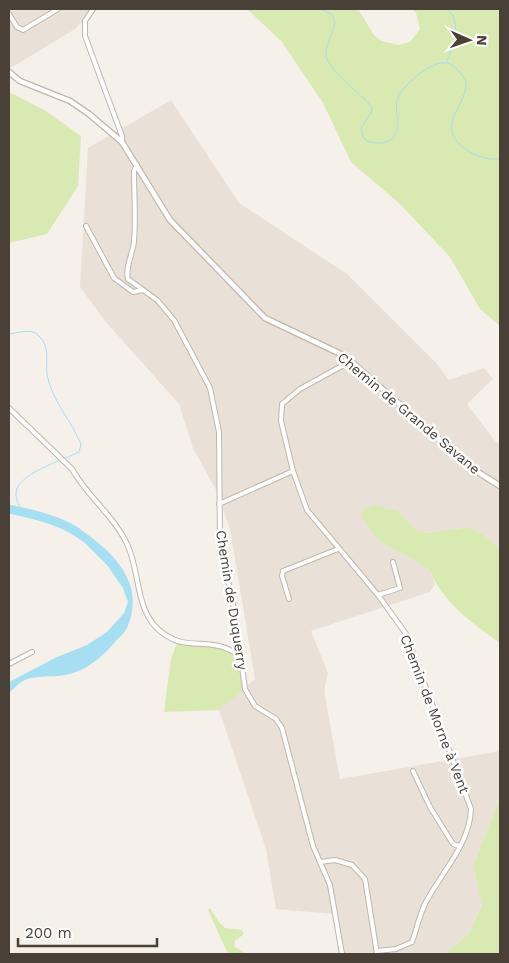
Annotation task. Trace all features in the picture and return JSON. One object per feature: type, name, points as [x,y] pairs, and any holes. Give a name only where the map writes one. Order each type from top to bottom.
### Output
[{"type":"street","points":[[9,14],[17,27],[23,30],[58,9]]},
{"type":"street","points":[[93,9],[85,21],[85,36],[122,136],[122,142]]},
{"type":"street","name":"Chemin de Grande Savane","points":[[9,72],[20,81],[70,101],[89,114],[122,142],[170,220],[260,314],[277,325],[333,349],[351,361],[473,469],[500,486]]},
{"type":"street","name":"Chemin de Duquerry","points":[[137,165],[134,170],[133,249],[127,274],[131,283],[157,300],[174,320],[210,388],[219,432],[220,542],[235,614],[246,694],[255,706],[276,719],[282,728],[312,842],[333,895],[342,954]]},
{"type":"street","points":[[86,226],[114,278],[133,292],[143,290]]},
{"type":"street","name":"Chemin de Morne à Vent","points":[[351,361],[300,389],[282,404],[281,422],[293,471],[307,510],[378,595],[406,634],[471,809],[469,825],[459,846],[426,901],[412,942],[396,949],[377,952]]},
{"type":"street","points":[[9,408],[68,464],[120,532],[128,545],[144,607],[154,625],[177,643],[221,646],[240,655]]},
{"type":"street","points":[[219,504],[293,471]]},
{"type":"street","points":[[289,599],[282,576],[283,571],[338,549]]},
{"type":"street","points":[[378,595],[400,588],[394,562]]},
{"type":"street","points":[[9,664],[32,652]]},
{"type":"street","points":[[413,771],[430,807],[454,844],[459,846]]},
{"type":"street","points":[[320,862],[335,860],[352,865],[365,879],[377,952]]},
{"type":"shaded area","points":[[9,9],[95,9],[75,29],[9,69]]},
{"type":"shaded area","points":[[171,100],[239,203],[347,274],[437,364],[449,380],[484,368],[493,379],[467,404],[495,441],[500,444],[500,549],[483,534],[469,527],[426,533],[416,531],[399,512],[378,540],[430,570],[435,584],[430,592],[311,631],[328,673],[324,691],[340,779],[500,751],[500,798],[473,866],[482,904],[469,933],[444,954],[339,954],[333,914],[276,909],[266,849],[219,710],[255,679],[230,529],[216,490],[193,448],[179,404],[105,321],[80,287],[88,148]]},
{"type":"green space","points":[[247,9],[358,9],[374,35],[381,41],[399,45],[410,42],[420,29],[416,13],[412,9],[500,9],[500,326],[480,309],[450,257],[400,204],[351,162],[323,103],[282,42]]},
{"type":"green space","points":[[9,92],[46,111],[81,136],[78,186],[47,234],[9,243]]},
{"type":"green space","points":[[375,505],[399,512],[417,531],[426,533],[469,527],[483,534],[500,549],[500,643],[469,620],[450,602],[435,581],[430,570],[378,540],[361,516],[362,510]]},
{"type":"green space","points":[[177,643],[221,646],[240,655],[245,689],[219,710],[164,712],[171,659]]},
{"type":"green space","points":[[500,798],[500,954],[444,954],[469,933],[482,905],[473,866]]},
{"type":"green space","points":[[210,908],[225,928],[242,930],[244,934],[235,941],[234,946],[246,954],[228,954],[208,910]]},
{"type":"water","points":[[70,523],[110,553],[128,579],[132,594],[132,611],[127,628],[107,651],[87,667],[65,675],[25,680],[9,693],[9,682],[57,657],[87,645],[107,632],[124,613],[128,602],[123,588],[107,565],[85,543],[65,529]]},
{"type":"waterway","points":[[319,9],[328,12],[335,22],[326,49],[328,62],[372,107],[371,113],[361,128],[363,137],[367,141],[375,143],[390,141],[397,131],[396,106],[401,92],[419,74],[435,65],[447,63],[456,68],[466,81],[465,90],[452,123],[452,131],[456,140],[464,148],[476,155],[490,159],[500,159]]},
{"type":"waterway","points":[[447,9],[452,14],[456,27],[454,41],[447,61]]},
{"type":"waterway","points":[[9,334],[32,332],[42,340],[46,350],[50,387],[81,444],[79,452],[42,468],[23,480],[16,494],[17,501],[23,512]]},
{"type":"waterway","points":[[9,509],[52,520],[77,532]]}]
